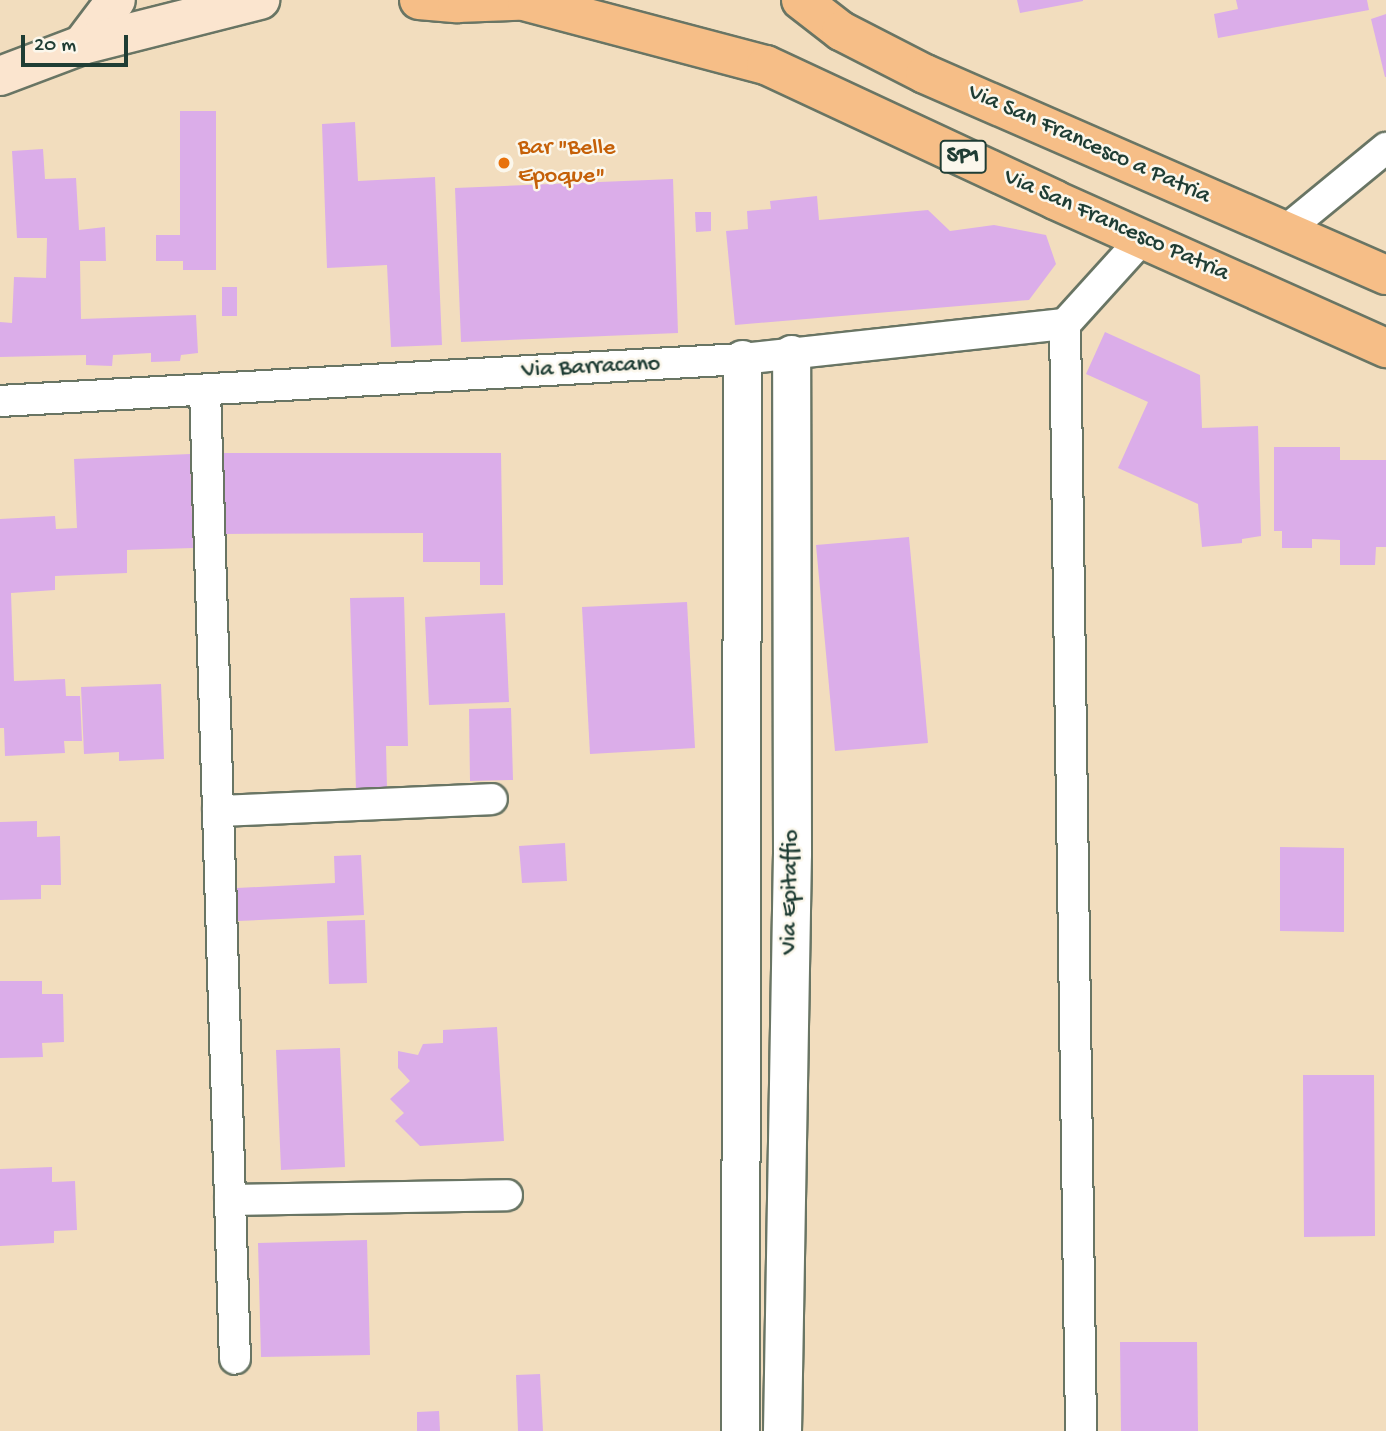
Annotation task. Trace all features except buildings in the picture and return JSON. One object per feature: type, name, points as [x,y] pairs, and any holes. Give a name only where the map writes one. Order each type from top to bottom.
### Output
[{"type":"main road","points":[[82,45],[116,0]]},
{"type":"main road","points":[[0,76],[82,45],[260,0]]},
{"type":"main road","name":"Via San Francesco Patria","points":[[419,0],[457,4],[533,1],[766,65],[1142,239],[1386,348]]},
{"type":"main road","name":"Via San Francesco a Patria","points":[[801,0],[841,31],[925,74],[1386,275]]},
{"type":"street","points":[[1285,231],[1386,148]]},
{"type":"street","points":[[1081,1431],[1065,324],[1142,239]]},
{"type":"street","name":"Via Barracano","points":[[0,401],[742,359],[1065,324]]},
{"type":"street","name":"Via Epitaffio","points":[[782,1431],[792,853],[791,354]]},
{"type":"street","name":"Via Epitaffio","points":[[740,1431],[742,359]]},
{"type":"street","points":[[205,390],[235,1359]]},
{"type":"street","points":[[218,811],[492,799]]},
{"type":"street","points":[[230,1199],[507,1195]]},
{"type":"place","name":"Bar \"Belle Epoque\"","points":[[504,163]]}]
